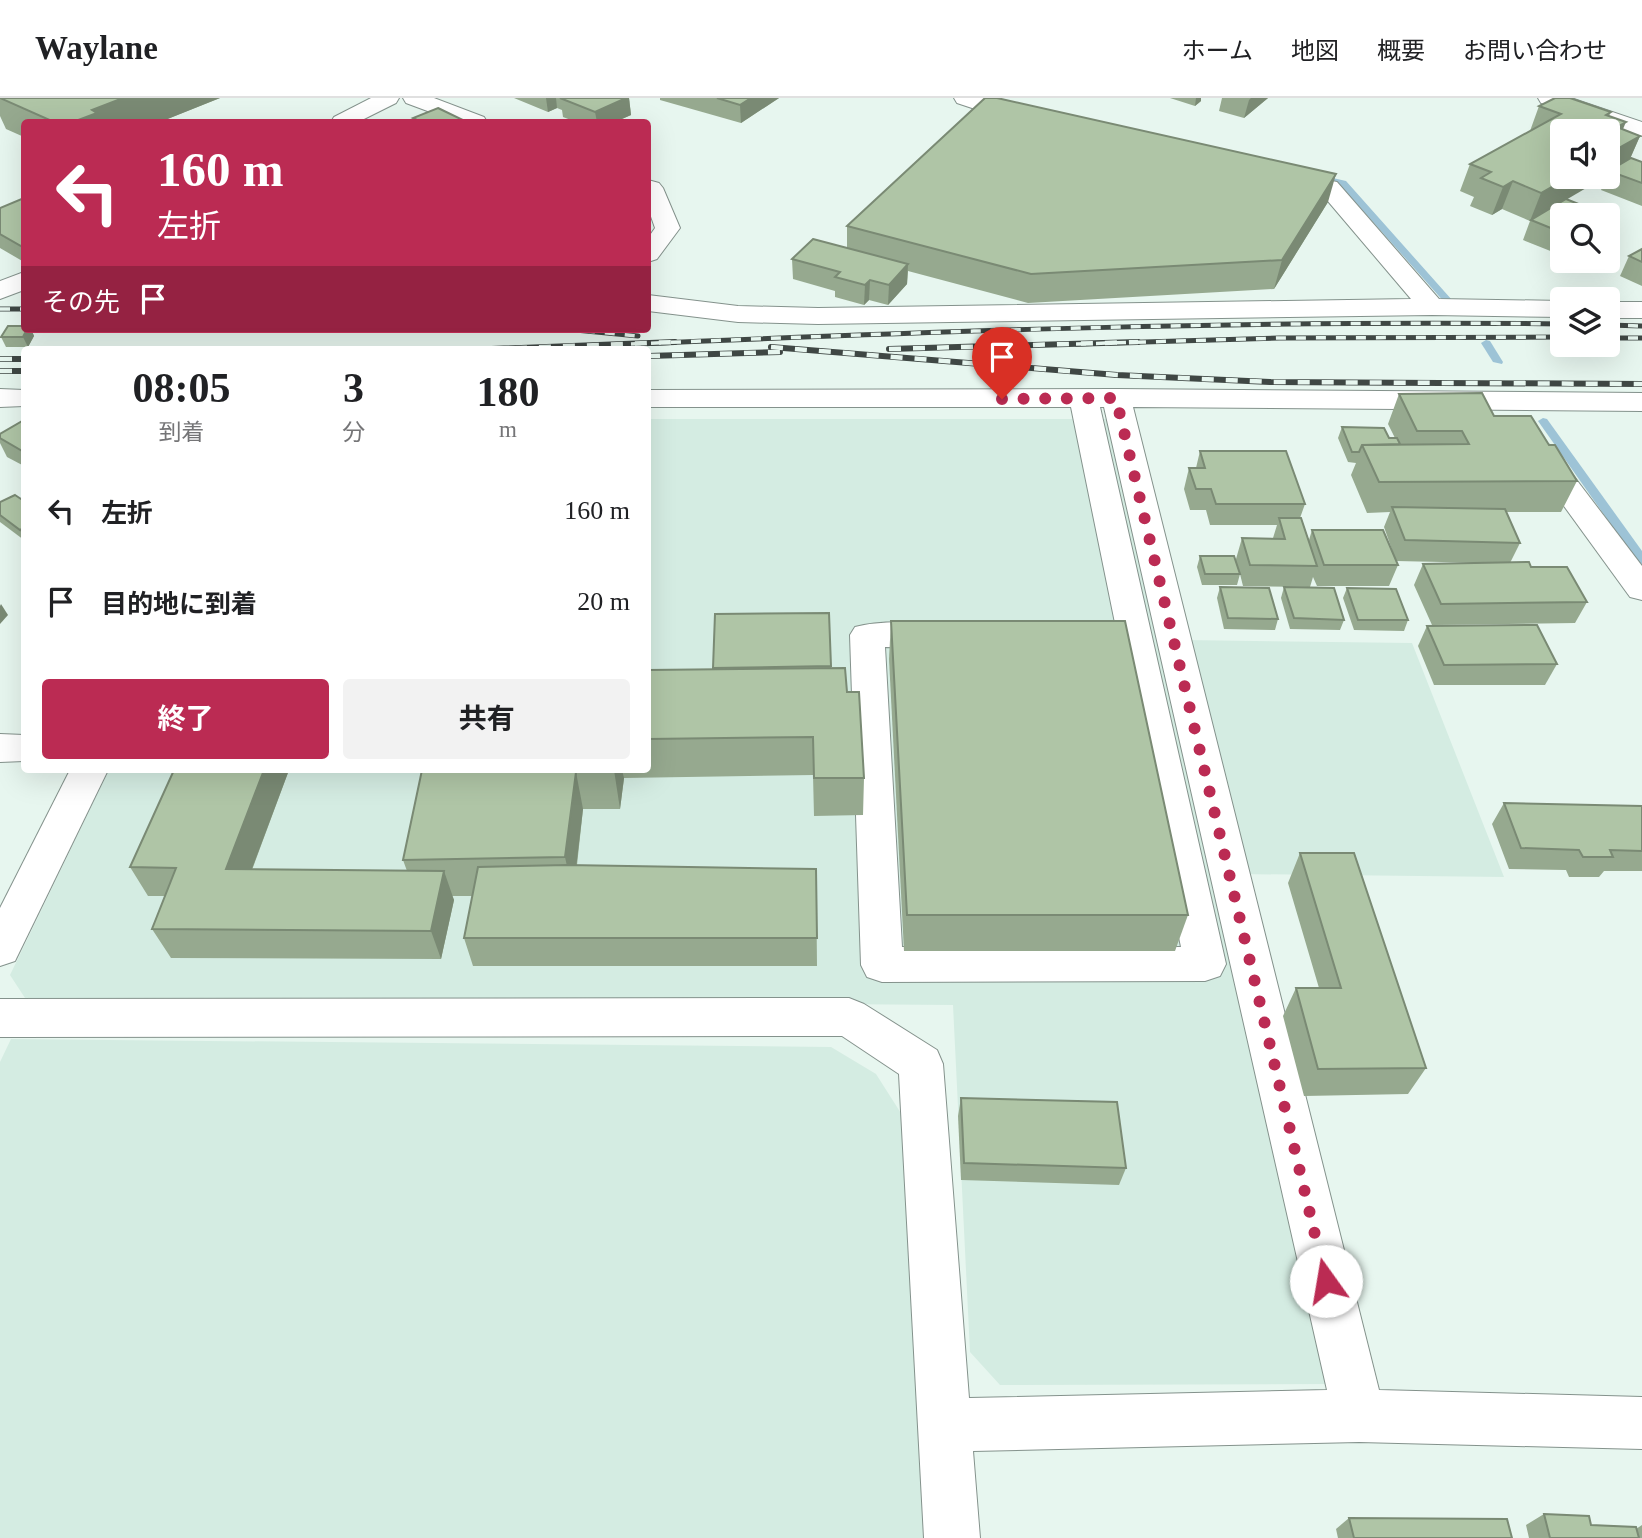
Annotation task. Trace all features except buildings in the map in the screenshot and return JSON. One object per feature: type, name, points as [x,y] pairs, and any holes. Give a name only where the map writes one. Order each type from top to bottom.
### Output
[{"type":"street","points":[[348,119],[388,98]]},
{"type":"street","points":[[414,98],[467,119]]},
{"type":"street","points":[[965,98],[1055,127]]},
{"type":"street","points":[[1549,98],[1642,129]]},
{"type":"street","points":[[1253,173],[1329,187],[1432,307]]},
{"type":"street","points":[[651,188],[668,228],[651,250]]},
{"type":"street","points":[[0,291],[21,281]]},
{"type":"street","points":[[0,299],[21,298]]},
{"type":"street","points":[[651,303],[738,314],[818,316],[1432,307],[1550,309]]},
{"type":"street","points":[[1620,310],[1642,310]]},
{"type":"street","points":[[0,398],[21,398]]},
{"type":"street","points":[[651,399],[1642,402]]},
{"type":"street","points":[[974,636],[867,635],[883,965],[1205,964],[1135,639],[1100,399]]},
{"type":"street","points":[[1100,399],[1359,1416]]},
{"type":"street","points":[[1502,401],[1642,589]]},
{"type":"street","points":[[1095,638],[1135,639]]},
{"type":"street","points":[[0,748],[21,748]]},
{"type":"street","points":[[0,949],[88,773]]},
{"type":"street","points":[[0,1018],[849,1017],[921,1064],[952,1538]]},
{"type":"street","points":[[945,1424],[1359,1416],[1642,1423]]},
{"type":"shaded area","points":[[651,419],[1111,419],[1330,1384],[1000,1385],[970,1352],[953,1005],[25,998],[10,975],[108,773],[651,773]]},
{"type":"shaded area","points":[[1184,640],[1412,643],[1504,877],[1238,874]]},
{"type":"shaded area","points":[[11,1039],[831,1047],[876,1074],[911,1129],[927,1538],[0,1538],[0,1062]]},
{"type":"waterway","points":[[1315,177],[1343,183],[1449,302]]},
{"type":"waterway","points":[[1486,343],[1498,362]]},
{"type":"waterway","points":[[1543,421],[1642,560]]},
{"type":"railway","points":[[0,309],[21,309]]},
{"type":"railway","points":[[631,344],[1097,328],[1550,324]]},
{"type":"railway","points":[[1620,325],[1642,326]]},
{"type":"railway","points":[[607,333],[638,336]]},
{"type":"railway","points":[[1076,344],[1279,338],[1550,337]]},
{"type":"railway","points":[[1620,338],[1642,338]]},
{"type":"railway","points":[[571,346],[675,342]]},
{"type":"railway","points":[[889,349],[1138,342]]},
{"type":"railway","points":[[771,347],[1117,375],[1270,382],[1642,384]]},
{"type":"railway","points":[[651,356],[780,352]]},
{"type":"railway","points":[[0,359],[21,359]]},
{"type":"railway","points":[[0,371],[21,371]]},
{"type":"route","points":[[1002,399],[1116,398],[1326,1281]]}]
